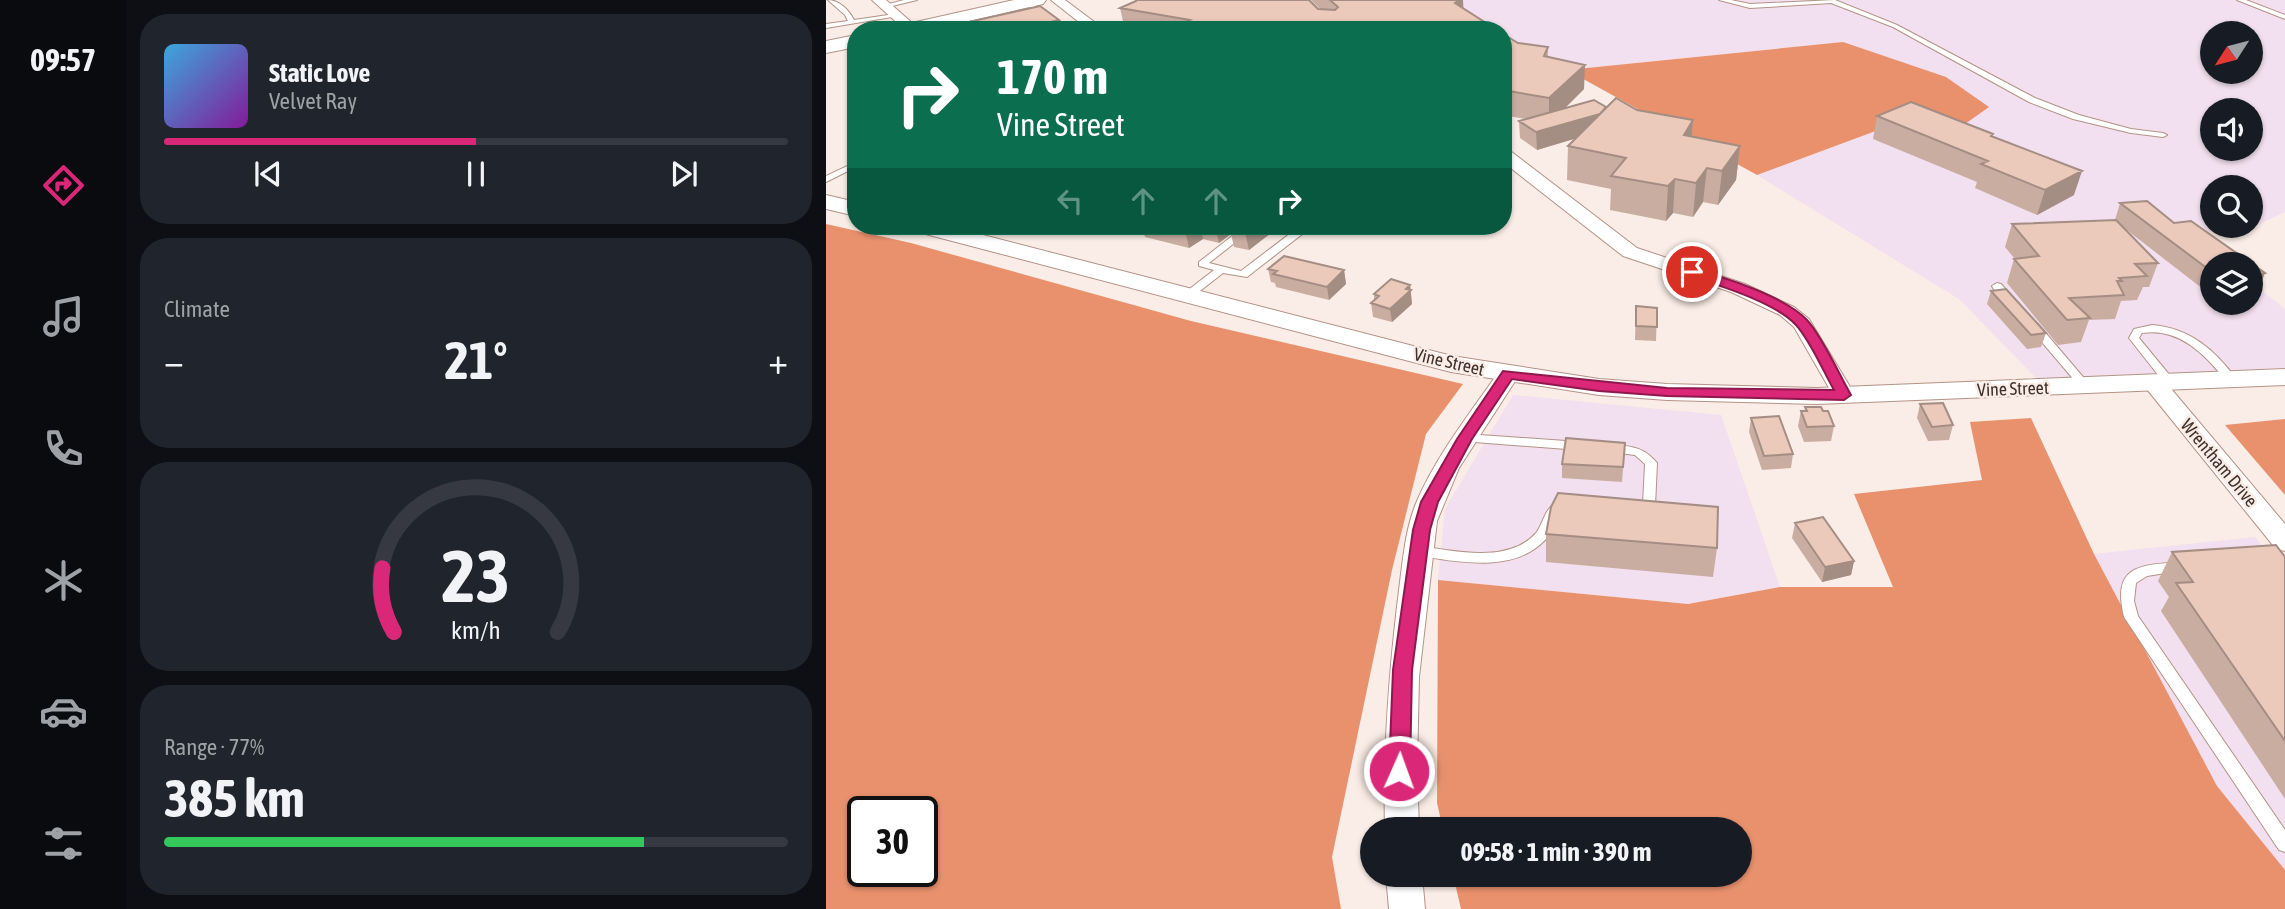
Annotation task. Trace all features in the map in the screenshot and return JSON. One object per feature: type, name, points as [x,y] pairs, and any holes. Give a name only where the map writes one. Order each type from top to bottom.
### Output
[{"type":"main road","points":[[943,21],[1034,9]]},
{"type":"main road","points":[[826,47],[847,35]]},
{"type":"street","points":[[1057,0],[1086,21]]},
{"type":"street","points":[[881,3],[900,21]]},
{"type":"street","points":[[1512,160],[1630,252],[1738,288],[1787,311],[1802,323],[1844,395]]},
{"type":"street","points":[[826,202],[847,207]]},
{"type":"street","name":"Vine Street","points":[[956,235],[1451,363],[1599,387],[1667,392],[1844,395],[2285,377]]},
{"type":"street","points":[[1401,817],[1399,771],[1403,670],[1419,551],[1430,502],[1465,439],[1508,374]]},
{"type":"street","name":"Wrentham Drive","points":[[2162,383],[2285,542]]},
{"type":"street","points":[[1405,887],[1407,909]]},
{"type":"lane","points":[[831,0],[848,14],[850,21]]},
{"type":"lane","points":[[881,3],[914,0]]},
{"type":"lane","points":[[1722,0],[1749,6],[1841,0]]},
{"type":"lane","points":[[1831,0],[1895,26],[2032,100],[2103,124],[2163,135]]},
{"type":"lane","points":[[2240,0],[2285,17]]},
{"type":"lane","points":[[1034,9],[1052,21]]},
{"type":"lane","points":[[826,26],[847,30]]},
{"type":"lane","points":[[826,179],[847,168]]},
{"type":"lane","points":[[1239,235],[1202,264],[1243,275],[1296,235]]},
{"type":"lane","points":[[1187,296],[1222,269]]},
{"type":"lane","points":[[1997,286],[2015,306]]},
{"type":"lane","points":[[2025,316],[2085,386]]},
{"type":"lane","points":[[2162,383],[2134,338],[2138,331],[2157,328],[2175,332],[2193,342],[2221,366],[2231,380]]},
{"type":"lane","points":[[1465,439],[1639,452],[1651,463],[1649,506],[1640,512],[1627,511]]},
{"type":"lane","points":[[1419,551],[1488,559],[1520,550],[1540,536],[1554,508],[1564,504],[1577,506]]},
{"type":"lane","points":[[2189,566],[2148,569],[2133,575],[2126,588],[2126,601],[2131,617],[2285,844]]},
{"type":"shaded area","points":[[1443,0],[2285,0],[2285,212],[2263,222],[2263,175],[2200,175],[2200,233],[2189,235],[2202,252],[2200,252],[2200,315],[2263,315],[2263,292],[2285,309],[2285,368],[2037,379],[1959,299],[1757,175],[1908,119],[1843,42],[1567,70],[1512,39],[1512,21],[1480,21]]},
{"type":"shaded area","points":[[1843,42],[1946,77],[1989,107],[1948,136],[1908,119],[1757,175],[1567,70]]},
{"type":"shaded area","points":[[826,224],[847,229],[847,235],[875,235],[911,243],[1191,321],[1463,384],[1426,434],[1392,570],[1332,857],[1341,909],[826,909]]},
{"type":"shaded area","points":[[1513,395],[1721,415],[1780,587],[1688,604],[1438,580],[1445,509]]},
{"type":"shaded area","points":[[2031,418],[2094,554],[2217,786],[2285,870],[2285,909],[1461,909],[1456,887],[1752,887],[1752,817],[1440,817],[1437,803],[1438,580],[1688,604],[1780,587],[1893,587],[1854,494],[1982,480],[1970,422]]},
{"type":"shaded area","points":[[2285,419],[2285,495],[2225,425]]},
{"type":"shaded area","points":[[2255,537],[2285,575],[2285,870],[2217,786],[2094,554]]},
{"type":"building","points":[[1309,0],[1318,9],[1335,10],[1338,7],[1330,0],[1460,0],[1455,3],[1483,21],[1188,21],[1190,20],[1120,8],[1136,1]]},
{"type":"building","points":[[1040,6],[1059,20],[1055,21],[973,21]]},
{"type":"building","points":[[1512,39],[1518,43],[1548,47],[1544,56],[1585,65],[1549,98],[1512,92]]},
{"type":"building","points":[[1616,98],[1637,110],[1693,120],[1684,135],[1740,146],[1722,171],[1707,168],[1696,183],[1675,179],[1668,186],[1611,176],[1626,158],[1568,146]]},
{"type":"building","points":[[1594,100],[1606,107],[1600,114],[1536,132],[1519,121]]},
{"type":"building","points":[[1911,102],[2082,171],[2045,190],[1981,164],[1988,161],[1877,116]]},
{"type":"building","points":[[2147,201],[2174,223],[2191,221],[2200,227],[2200,238],[2215,238],[2235,252],[2200,252],[2200,263],[2120,203]]},
{"type":"building","points":[[2116,220],[2158,263],[2135,264],[2147,276],[2119,278],[2122,281],[2117,281],[2124,295],[2069,298],[2090,318],[2067,320],[2014,259],[2039,256],[2012,224]]},
{"type":"building","points":[[1284,256],[1344,270],[1327,287],[1273,274],[1277,271],[1268,269]]},
{"type":"building","points":[[1391,279],[1410,285],[1406,289],[1411,290],[1390,309],[1371,303],[1379,296],[1374,294]]},
{"type":"building","points":[[2006,289],[2046,333],[2031,335],[1991,291]]},
{"type":"building","points":[[1636,306],[1657,308],[1657,327],[1636,326]]},
{"type":"building","points":[[1943,403],[1953,425],[1932,427],[1920,404]]},
{"type":"building","points":[[1805,407],[1821,407],[1823,411],[1828,411],[1834,426],[1807,427],[1801,411],[1807,411]]},
{"type":"building","points":[[1779,416],[1793,454],[1764,456],[1751,418]]},
{"type":"building","points":[[1566,438],[1625,443],[1623,467],[1562,464]]},
{"type":"building","points":[[1558,493],[1718,507],[1717,548],[1546,534],[1551,507]]},
{"type":"building","points":[[1823,517],[1854,561],[1825,567],[1795,523]]},
{"type":"building","points":[[2276,545],[2285,557],[2285,741],[2176,583],[2193,582],[2172,552]]},
{"type":"route","points":[[1399,771],[1403,670],[1422,530],[1430,502],[1465,439],[1508,374],[1599,387],[1667,392],[1844,395],[1802,323],[1787,311],[1738,288],[1692,272]]}]
